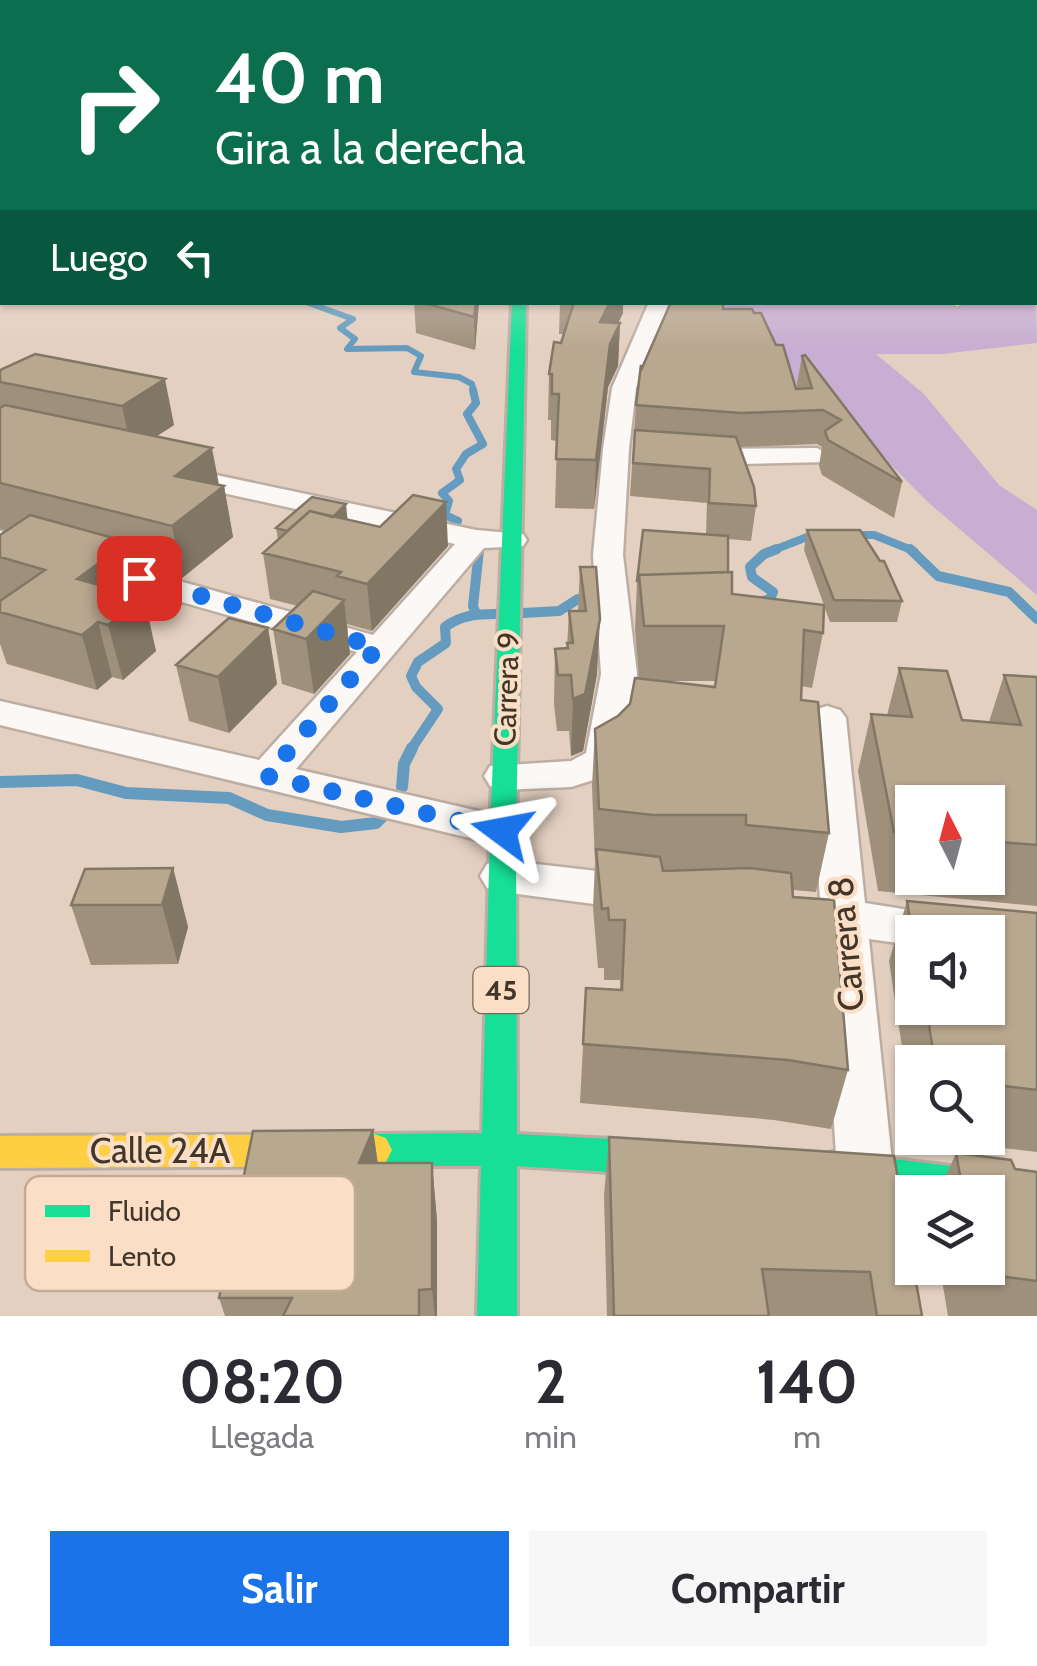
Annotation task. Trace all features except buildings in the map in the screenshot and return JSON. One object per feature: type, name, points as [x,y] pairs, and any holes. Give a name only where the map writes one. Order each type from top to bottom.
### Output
[{"type":"main road","name":"Carrera 9","points":[[497,1316],[502,831],[519,305]]},
{"type":"main road","name":"Calle 24A","points":[[0,1152],[499,1150],[692,1161]]},
{"type":"main road","points":[[808,1167],[1037,1193]]},
{"type":"street","points":[[504,776],[583,772],[596,768],[604,758],[619,674],[608,556],[625,450],[624,388],[659,305]]},
{"type":"street","points":[[674,454],[737,459],[817,456]]},
{"type":"street","points":[[147,468],[476,539],[512,540]]},
{"type":"street","points":[[267,776],[476,539]]},
{"type":"street","points":[[0,540],[378,647]]},
{"type":"street","points":[[614,616],[652,615]]},
{"type":"street","points":[[0,713],[502,831]]},
{"type":"street","name":"Carrera 8","points":[[826,718],[865,1171]]},
{"type":"street","points":[[502,876],[673,897]]},
{"type":"street","points":[[787,911],[895,925]]},
{"type":"shaded area","points":[[1036,305],[1037,343],[942,354],[876,354],[924,394],[999,485],[1037,510],[1037,595],[930,504],[842,416],[803,401],[686,307]]},
{"type":"waterway","points":[[314,305],[353,319],[340,328],[355,339],[347,349],[407,348],[421,356],[414,372],[459,377],[472,384],[474,393]]},
{"type":"waterway","points":[[458,521],[445,515],[449,501],[442,493],[460,480],[456,469],[466,454],[483,444],[467,414],[476,403],[473,390]]},
{"type":"waterway","points":[[771,551],[815,534]]},
{"type":"waterway","points":[[852,535],[874,535],[911,550]]},
{"type":"waterway","points":[[760,602],[770,599],[773,592],[752,577],[750,567],[764,554],[777,549]]},
{"type":"waterway","points":[[476,614],[473,606],[479,550]]},
{"type":"waterway","points":[[911,550],[938,576],[1009,592],[1037,619]]},
{"type":"waterway","points":[[523,613],[559,611],[578,599],[588,599]]},
{"type":"waterway","points":[[412,748],[438,709],[416,687],[411,676],[418,662],[446,643],[445,627],[451,623],[469,616],[496,614]]},
{"type":"waterway","points":[[402,787],[404,764],[412,748]]},
{"type":"waterway","points":[[0,782],[77,780],[126,793],[229,798],[267,815],[341,827],[376,823],[388,811]]},
{"type":"traffic: fast","points":[[497,1316],[503,831],[519,305]]},
{"type":"traffic: fast","points":[[374,1150],[499,1149],[670,1159]]},
{"type":"traffic: fast","points":[[832,1169],[1037,1193]]},
{"type":"traffic: slow","points":[[0,1152],[374,1150]]},
{"type":"route","points":[[139,578],[378,647],[267,776],[502,831]]}]
